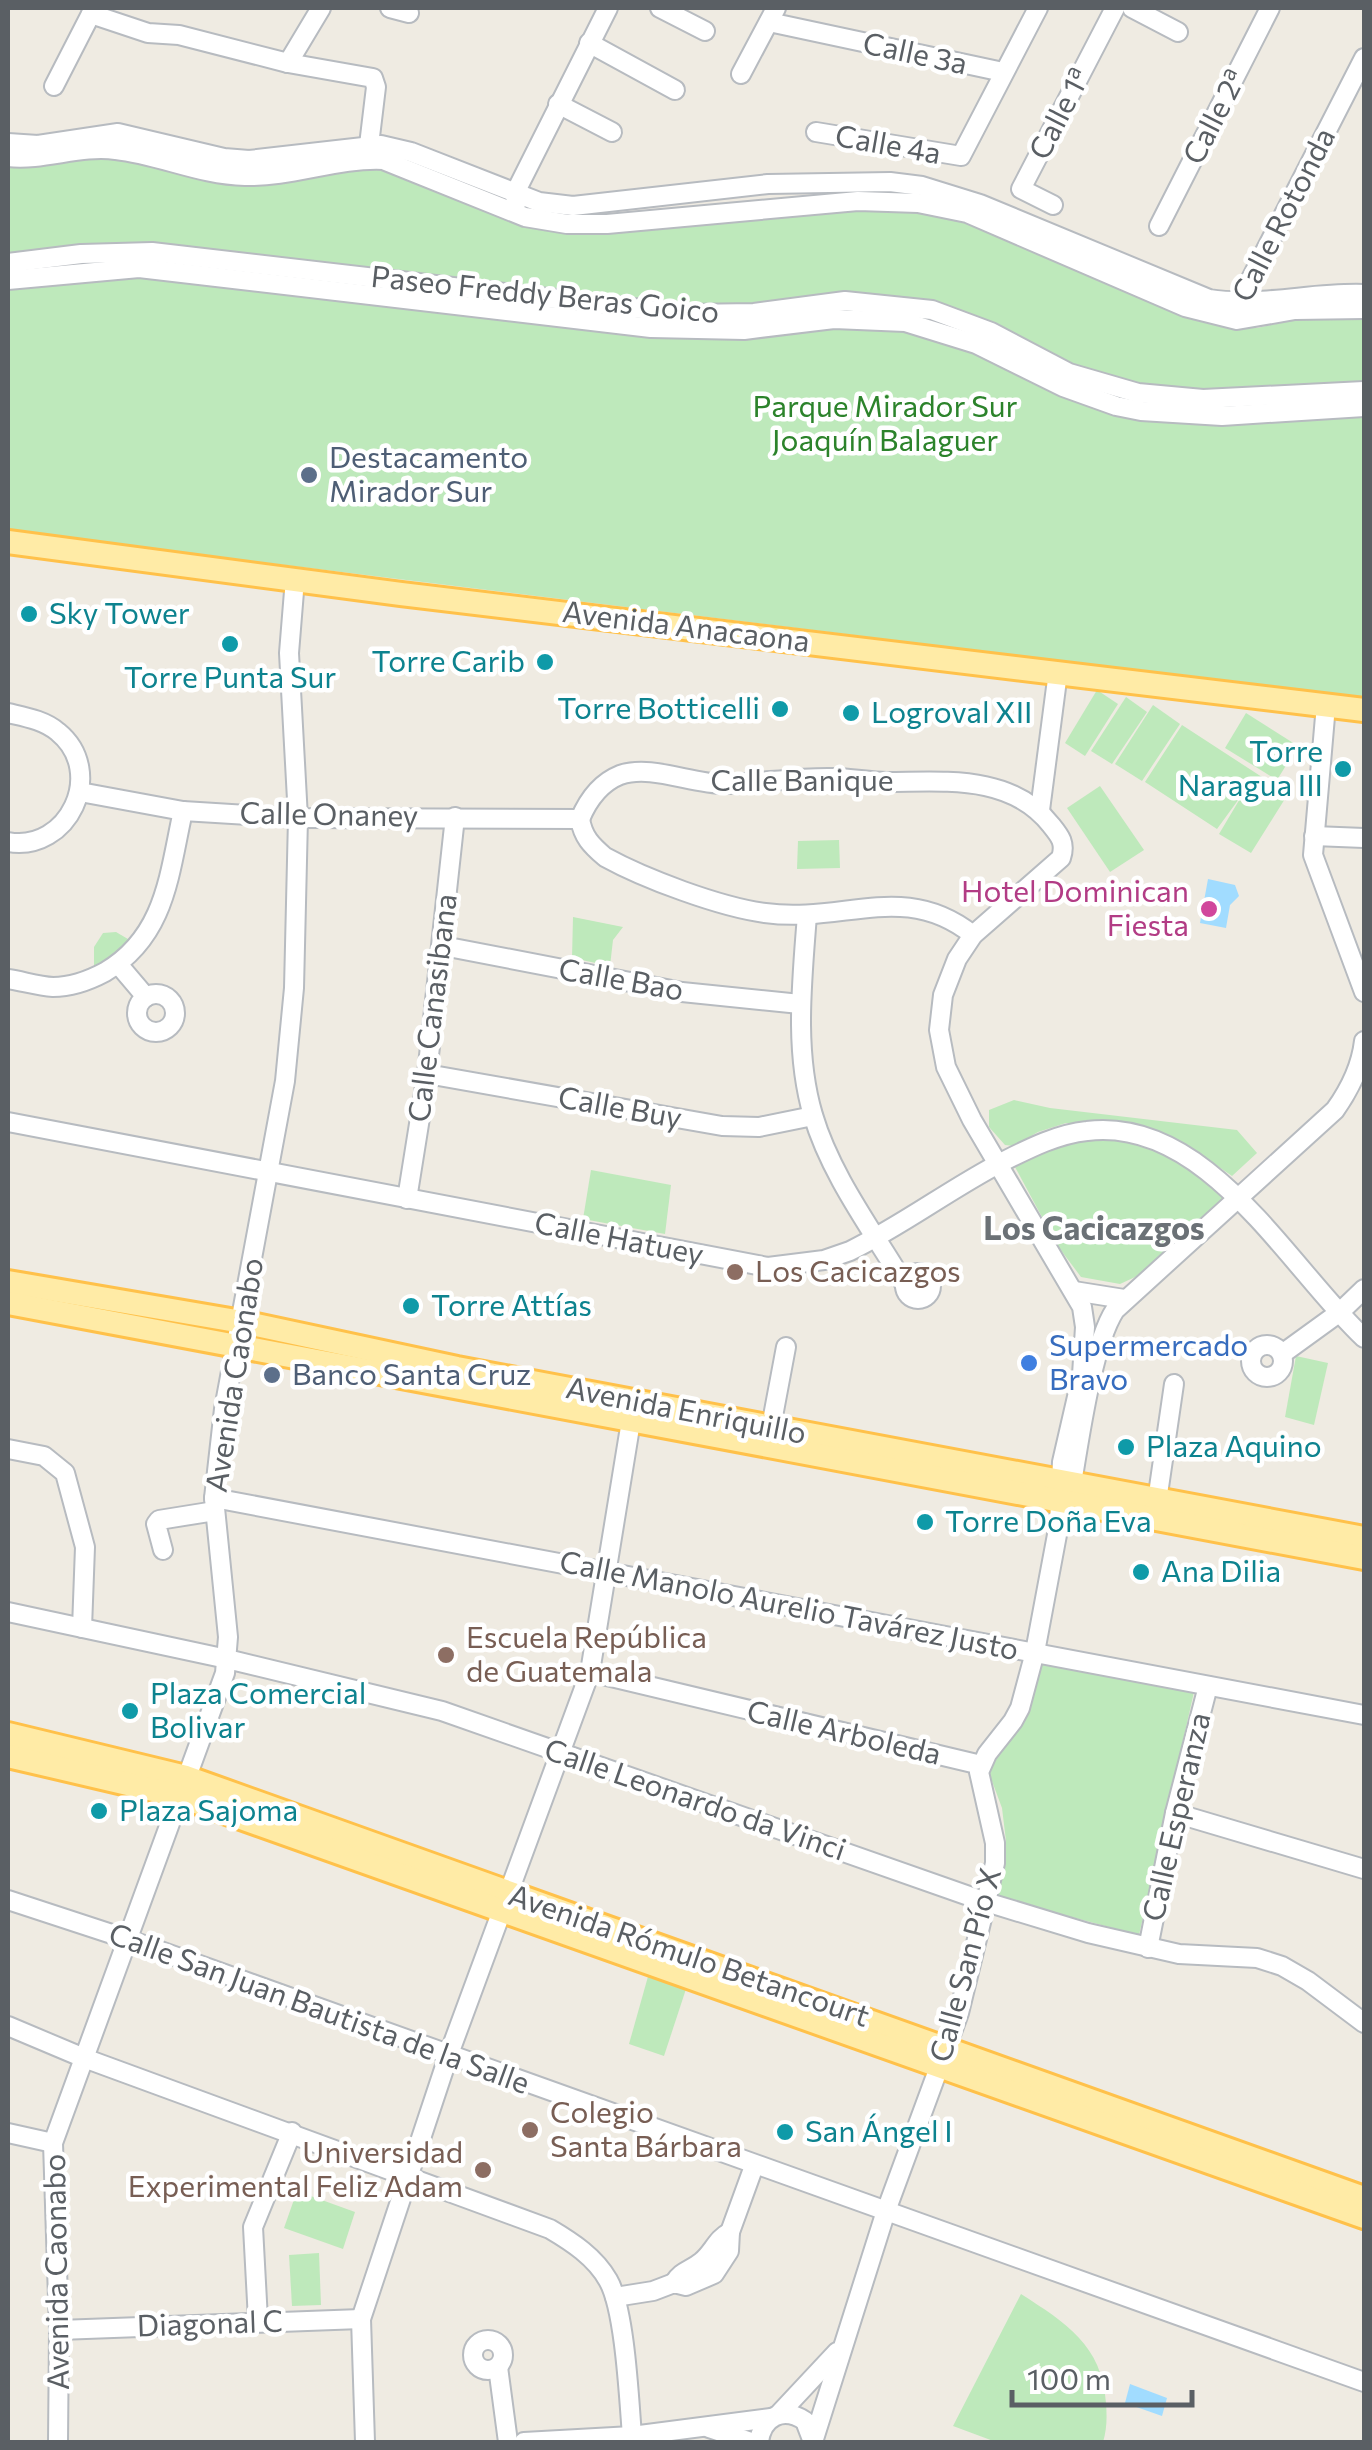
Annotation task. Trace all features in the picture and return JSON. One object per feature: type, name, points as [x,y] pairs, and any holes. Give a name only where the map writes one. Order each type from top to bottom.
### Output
[{"type":"main road","name":"Avenida Anacaona","points":[[8,542],[1364,710]]},
{"type":"main road","name":"Avenida Enriquillo","points":[[8,1282],[242,1322],[631,1422],[1064,1499],[1364,1558]]},
{"type":"main road","name":"Avenida Enriquillo","points":[[8,1303],[236,1346],[771,1427],[1064,1499],[1158,1501],[1364,1538]]},
{"type":"main road","name":"Avenida Rómulo Betancourt","points":[[8,1734],[182,1786],[944,2056],[1364,2198]]},
{"type":"main road","name":"Avenida Rómulo Betancourt","points":[[8,1756],[182,1786]]},
{"type":"main road","name":"Avenida Rómulo Betancourt","points":[[944,2056],[1364,2217]]},
{"type":"street","points":[[288,63],[321,8]]},
{"type":"street","points":[[390,8],[410,13]]},
{"type":"street","points":[[517,214],[516,193],[608,8]]},
{"type":"street","points":[[660,8],[706,31]]},
{"type":"street","points":[[1003,72],[1038,8]]},
{"type":"street","name":"Calle 1ª","points":[[1053,205],[1021,189],[1114,8]]},
{"type":"street","points":[[1132,8],[1178,32]]},
{"type":"street","name":"Calle 2ª","points":[[1159,226],[1270,8]]},
{"type":"street","points":[[54,86],[93,11],[134,30],[179,34],[288,63],[373,78],[376,87],[369,145]]},
{"type":"street","points":[[742,74],[772,15]]},
{"type":"street","name":"Calle 3a","points":[[772,15],[1003,72]]},
{"type":"street","points":[[589,43],[674,90]]},
{"type":"street","name":"Calle Rotonda","points":[[1234,311],[1364,58]]},
{"type":"street","name":"Calle 4a","points":[[816,132],[961,156],[1003,72]]},
{"type":"street","points":[[558,104],[612,132]]},
{"type":"street","points":[[8,143],[38,144],[118,133],[224,158],[249,160],[369,145],[411,152],[539,202],[573,206],[810,181],[922,186],[980,204],[1234,311]]},
{"type":"street","points":[[8,157],[39,158],[112,149],[215,174],[246,176],[304,171],[359,159],[383,160],[543,222],[608,224],[858,201],[918,203],[967,213],[1185,307],[1234,311],[1313,309],[1362,299],[1364,276]]},
{"type":"street","name":"Paseo Freddy Beras Goico","points":[[8,263],[81,254],[152,252],[685,314],[754,313],[845,301],[870,303],[932,310],[953,317],[992,332],[1069,373],[1138,393],[1203,399],[1364,391]]},
{"type":"street","name":"Paseo Freddy Beras Goico","points":[[8,280],[140,268],[651,328],[744,330],[834,319],[905,322],[976,344],[1063,388],[1141,411],[1222,416],[1364,407]]},
{"type":"street","name":"Avenida Caonabo","points":[[58,2442],[60,2330],[53,2143],[219,1694],[227,1659],[214,1505],[224,1409],[285,1081],[294,988],[298,818],[288,654],[295,579]]},
{"type":"street","points":[[981,1765],[1020,1708],[1035,1652],[1064,1499],[1085,1327],[1082,1306],[1074,1290],[998,1164],[946,1067],[939,1030],[943,996],[958,959],[973,936],[1061,858],[1062,840],[1040,810],[1058,672]]},
{"type":"street","points":[[1326,705],[1314,836],[1316,870],[1364,992]]},
{"type":"street","points":[[8,713],[38,720],[57,731],[78,758],[80,785],[73,809],[48,838],[30,844],[8,842]]},
{"type":"street","name":"Calle Banique","points":[[580,819],[590,797],[604,784],[637,772],[722,784],[832,778],[975,783],[999,788],[1040,810]]},
{"type":"street","name":"Calle Onaney","points":[[80,785],[183,812],[298,818],[580,819]]},
{"type":"street","points":[[8,979],[55,987],[91,980],[118,964],[144,941],[163,902],[183,812]]},
{"type":"street","name":"Calle Canasibana","points":[[406,1199],[427,1074],[455,817]]},
{"type":"street","points":[[580,819],[590,844],[622,866],[744,909],[807,916],[911,906],[946,916],[973,936]]},
{"type":"street","points":[[1314,836],[1364,838]]},
{"type":"street","points":[[807,916],[800,1004],[806,1084],[813,1116],[832,1161],[905,1285]]},
{"type":"street","name":"Calle Bao","points":[[443,946],[682,992],[800,1004]]},
{"type":"street","points":[[118,964],[146,997]]},
{"type":"street","points":[[1064,1499],[1107,1322],[1124,1299],[1177,1256],[1335,1110],[1349,1090],[1364,1042]]},
{"type":"street","name":"Calle Buy","points":[[427,1074],[722,1126],[759,1127],[813,1116]]},
{"type":"street","name":"Calle Hatuey","points":[[8,1122],[768,1267],[824,1260],[877,1238],[998,1164],[1062,1135],[1091,1130],[1127,1133],[1183,1154],[1238,1199],[1364,1338]]},
{"type":"street","points":[[1282,1354],[1340,1312],[1364,1289]]},
{"type":"street","points":[[1074,1290],[1124,1299]]},
{"type":"street","points":[[771,1427],[786,1347]]},
{"type":"street","points":[[1158,1501],[1174,1384]]},
{"type":"street","points":[[365,2442],[361,2319],[449,2054],[590,1672],[631,1422]]},
{"type":"street","points":[[8,1449],[44,1456],[65,1472],[85,1547],[82,1628]]},
{"type":"street","name":"Calle Manolo Aurelio Tavárez Justo","points":[[163,1550],[156,1524],[159,1520],[214,1505],[606,1572],[1364,1715]]},
{"type":"street","name":"Calle Leonardo da Vinci","points":[[8,1612],[442,1711],[986,1902],[1148,1948],[1179,1954],[1257,1958],[1282,1966],[1364,2023]]},
{"type":"street","name":"Calle Arboleda","points":[[590,1672],[981,1765]]},
{"type":"street","name":"Calle Esperanza","points":[[1148,1948],[1174,1813],[1208,1686]]},
{"type":"street","name":"Calle San Pío X","points":[[813,2442],[886,2211],[944,2056],[986,1902],[995,1864],[995,1844],[979,1778],[981,1765]]},
{"type":"street","points":[[1174,1813],[1364,1869]]},
{"type":"street","name":"Calle San Juan Bautista de la Salle","points":[[8,1900],[127,1939],[1364,2382]]},
{"type":"street","points":[[8,2026],[84,2058],[550,2229],[590,2258],[606,2276],[615,2297],[632,2436]]},
{"type":"street","points":[[258,2320],[252,2227],[292,2132]]},
{"type":"street","points":[[8,2134],[53,2143]]},
{"type":"street","points":[[615,2297],[674,2283],[686,2286],[714,2274],[729,2251],[730,2232],[754,2166]]},
{"type":"street","name":"Diagonal C","points":[[60,2330],[361,2319]]},
{"type":"street","name":"Calle San Pío X","points":[[759,2442],[760,2432],[841,2348]]},
{"type":"street","points":[[498,2367],[508,2442]]},
{"type":"street","points":[[524,2442],[632,2436],[775,2416],[797,2416],[810,2428],[813,2442]]},
{"type":"street","points":[[699,2426],[750,2442]]},
{"type":"green space","name":"Parque Mirador Sur Joaquín Balaguer","points":[[83,157],[382,166],[503,214],[656,225],[858,210],[917,212],[970,224],[1230,328],[1257,328],[1309,317],[1364,316],[1364,698],[8,531],[8,163]]},
{"type":"green space","points":[[1097,690],[1118,704],[1085,756],[1065,743]]},
{"type":"green space","points":[[1126,697],[1147,712],[1112,764],[1091,751]]},
{"type":"green space","points":[[1153,705],[1180,724],[1142,781],[1115,764]]},
{"type":"green space","points":[[1246,713],[1298,746],[1277,780],[1225,748]]},
{"type":"green space","points":[[1182,725],[1288,794],[1251,853],[1219,834],[1244,792],[1217,829],[1145,782]]},
{"type":"green space","points":[[1100,786],[1144,850],[1110,872],[1067,808]]},
{"type":"green space","points":[[839,840],[840,868],[797,869],[798,841]]},
{"type":"green space","points":[[573,917],[623,927],[613,940],[610,966],[572,958]]},
{"type":"green space","points":[[116,932],[133,942],[94,969],[94,947],[103,933]]},
{"type":"green space","points":[[1014,1100],[1050,1108],[1237,1130],[1257,1153],[1232,1176],[1184,1143],[1151,1130],[1066,1123],[1038,1132],[1014,1146],[1005,1145],[989,1127],[989,1110]]},
{"type":"green space","points":[[1092,1136],[1120,1138],[1180,1158],[1226,1199],[1146,1272],[1120,1284],[1081,1277],[1057,1245],[1015,1167],[1064,1142]]},
{"type":"green space","points":[[591,1170],[671,1185],[665,1234],[583,1219]]},
{"type":"green space","points":[[1296,1356],[1328,1363],[1314,1425],[1285,1417]]},
{"type":"green space","points":[[1040,1664],[1194,1692],[1139,1935],[992,1896],[1006,1841],[1002,1808],[986,1765]]},
{"type":"green space","points":[[649,1973],[687,1986],[664,2056],[629,2044]]},
{"type":"green space","points":[[297,2191],[355,2212],[343,2249],[284,2228]]},
{"type":"green space","points":[[319,2253],[321,2305],[292,2306],[289,2255]]},
{"type":"green space","points":[[1021,2294],[1067,2326],[1089,2351],[1103,2383],[1107,2418],[1103,2442],[996,2442],[953,2426]]},
{"type":"water","points":[[1208,879],[1235,885],[1239,896],[1230,905],[1226,928],[1200,923]]},
{"type":"water","points":[[1130,2384],[1167,2398],[1162,2416],[1125,2403]]},
{"type":"place","name":"Destacamento Mirador Sur","points":[[309,475]]},
{"type":"place","name":"Sky Tower","points":[[29,614]]},
{"type":"place","name":"Torre Punta Sur","points":[[230,644]]},
{"type":"place","name":"Torre Carib","points":[[545,662]]},
{"type":"place","name":"Torre Botticelli","points":[[780,709]]},
{"type":"place","name":"Logroval XII","points":[[851,713]]},
{"type":"place","name":"Torre Naragua III","points":[[1343,769]]},
{"type":"place","name":"Hotel Dominican Fiesta","points":[[1209,909]]},
{"type":"place","name":"Los Cacicazgos","points":[[735,1272]]},
{"type":"place","name":"Torre Attías","points":[[411,1306]]},
{"type":"place","name":"Supermercado Bravo","points":[[1029,1363]]},
{"type":"place","name":"Banco Santa Cruz","points":[[272,1375]]},
{"type":"place","name":"Plaza Aquino","points":[[1126,1447]]},
{"type":"place","name":"Torre Doña Eva","points":[[925,1522]]},
{"type":"place","name":"Ana Dilia","points":[[1141,1572]]},
{"type":"place","name":"Escuela República de Guatemala","points":[[446,1655]]},
{"type":"place","name":"Plaza Comercial Bolivar","points":[[130,1711]]},
{"type":"place","name":"Plaza Sajoma","points":[[99,1811]]},
{"type":"place","name":"Colegio Santa Bárbara","points":[[530,2130]]},
{"type":"place","name":"San Ángel I","points":[[785,2132]]},
{"type":"place","name":"Universidad Experimental Feliz Adam","points":[[483,2170]]},
{"type":"district","name":"Los Cacicazgos","points":[[1094,1229]]}]
